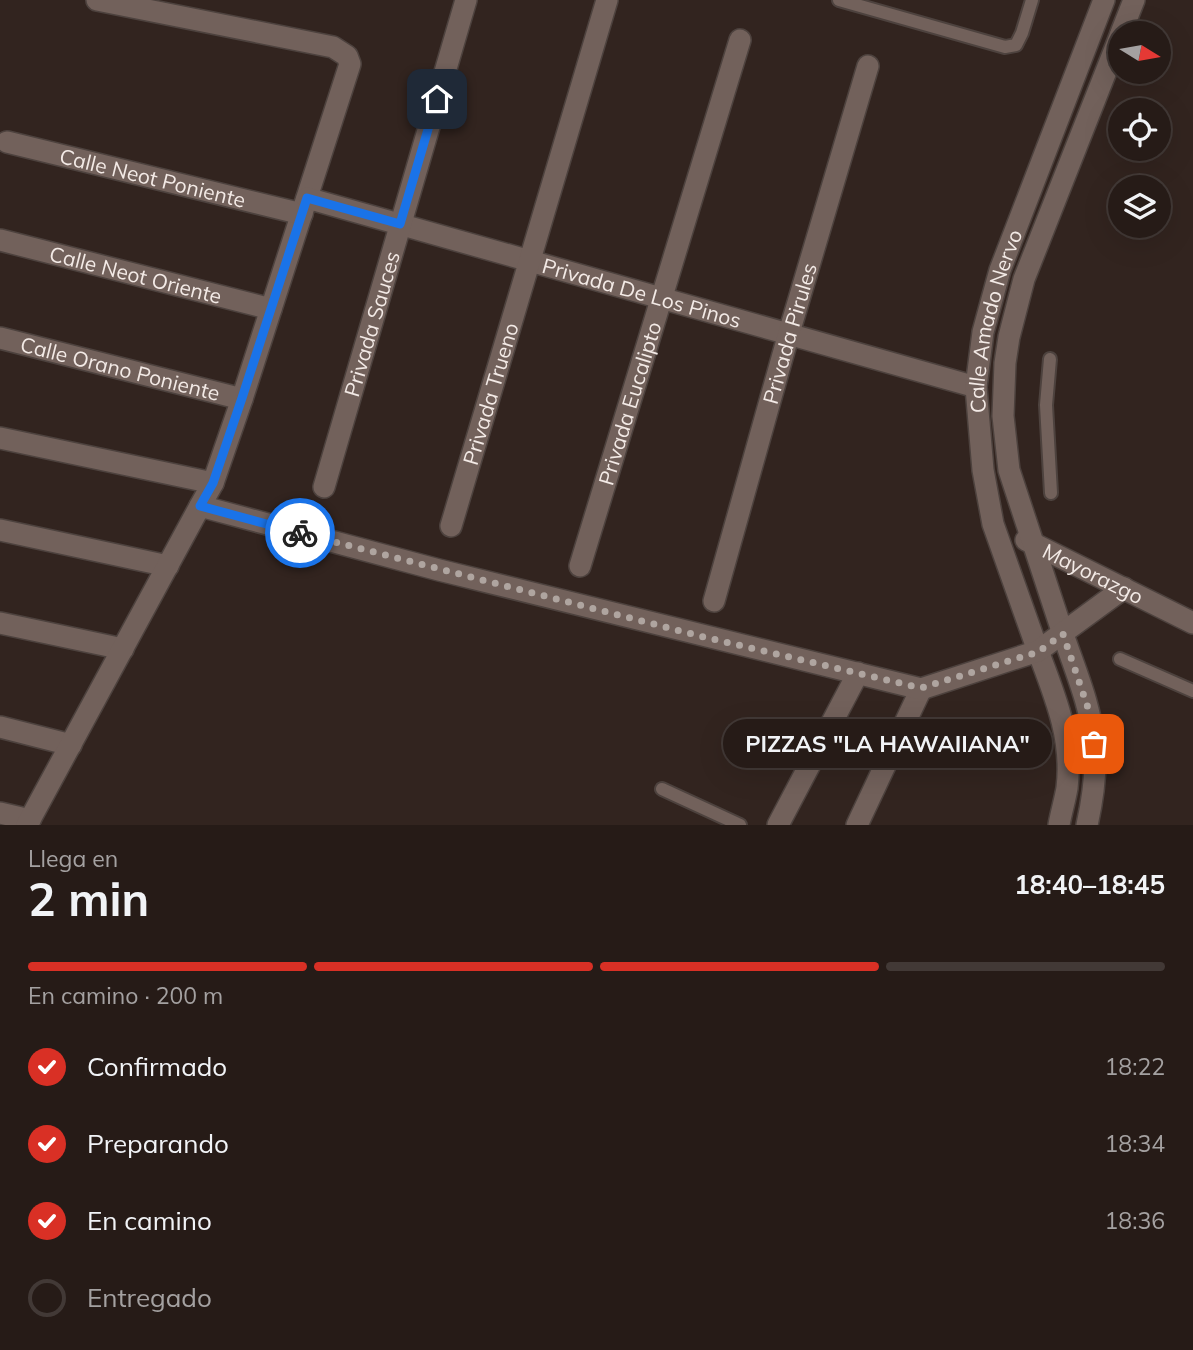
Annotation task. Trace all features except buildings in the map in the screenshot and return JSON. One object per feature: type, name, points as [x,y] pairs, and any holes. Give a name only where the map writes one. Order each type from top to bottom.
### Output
[{"type":"street","points":[[0,813],[29,822],[213,483],[350,64],[347,56],[333,47],[97,0]]},
{"type":"street","name":"Privada Sauces","points":[[324,487],[466,0]]},
{"type":"street","points":[[530,260],[607,0]]},
{"type":"street","name":"Calle Amado Nervo","points":[[1059,825],[1067,788],[1067,746],[1062,715],[993,524],[983,470],[976,387],[983,332],[1000,270],[1104,0]]},
{"type":"street","name":"Calle Amado Nervo","points":[[1125,21],[1134,0]]},
{"type":"street","name":"Privada Eucalipto","points":[[580,566],[740,40]]},
{"type":"street","name":"Calle Amado Nervo","points":[[1087,825],[1094,792],[1094,744],[1088,708],[1009,470],[1003,416],[1005,363],[1024,279],[1108,65]]},
{"type":"street","name":"Privada Pirules","points":[[714,601],[868,66]]},
{"type":"street","name":"Calle Neot Poniente","points":[[7,142],[304,206]]},
{"type":"street","points":[[1040,163],[1066,173]]},
{"type":"street","name":"Privada De Los Pinos","points":[[304,206],[400,224],[976,387]]},
{"type":"street","name":"Calle Neot Oriente","points":[[0,240],[271,309]]},
{"type":"street","name":"Privada Trueno","points":[[451,526],[530,260]]},
{"type":"street","name":"Calle Orano Poniente","points":[[0,338],[242,398]]},
{"type":"street","points":[[0,438],[213,483]]},
{"type":"street","points":[[200,506],[491,583],[921,688],[1038,652],[1124,588]]},
{"type":"street","name":"Mayorazgo","points":[[993,524],[1193,623]]},
{"type":"street","points":[[0,530],[168,566]]},
{"type":"street","points":[[0,622],[123,649]]},
{"type":"street","points":[[778,825],[858,673]]},
{"type":"street","points":[[857,825],[921,688]]},
{"type":"street","points":[[0,727],[71,745]]},
{"type":"lane","points":[[839,0],[1005,47],[1016,45],[1023,33],[1032,0]]},
{"type":"lane","points":[[1050,359],[1046,405],[1051,493]]},
{"type":"lane","points":[[1120,659],[1193,691]]},
{"type":"lane","points":[[662,789],[740,825]]},
{"type":"way so far","points":[[300,533],[700,636],[921,688],[1038,652],[1063,634],[1088,708],[1094,744]]},
{"type":"place","name":"PIZZAS \"LA HAWAIIANA\"","points":[[1094,744]]},
{"type":"route","points":[[300,533],[200,506],[213,483],[307,198],[400,224],[437,99]]}]
